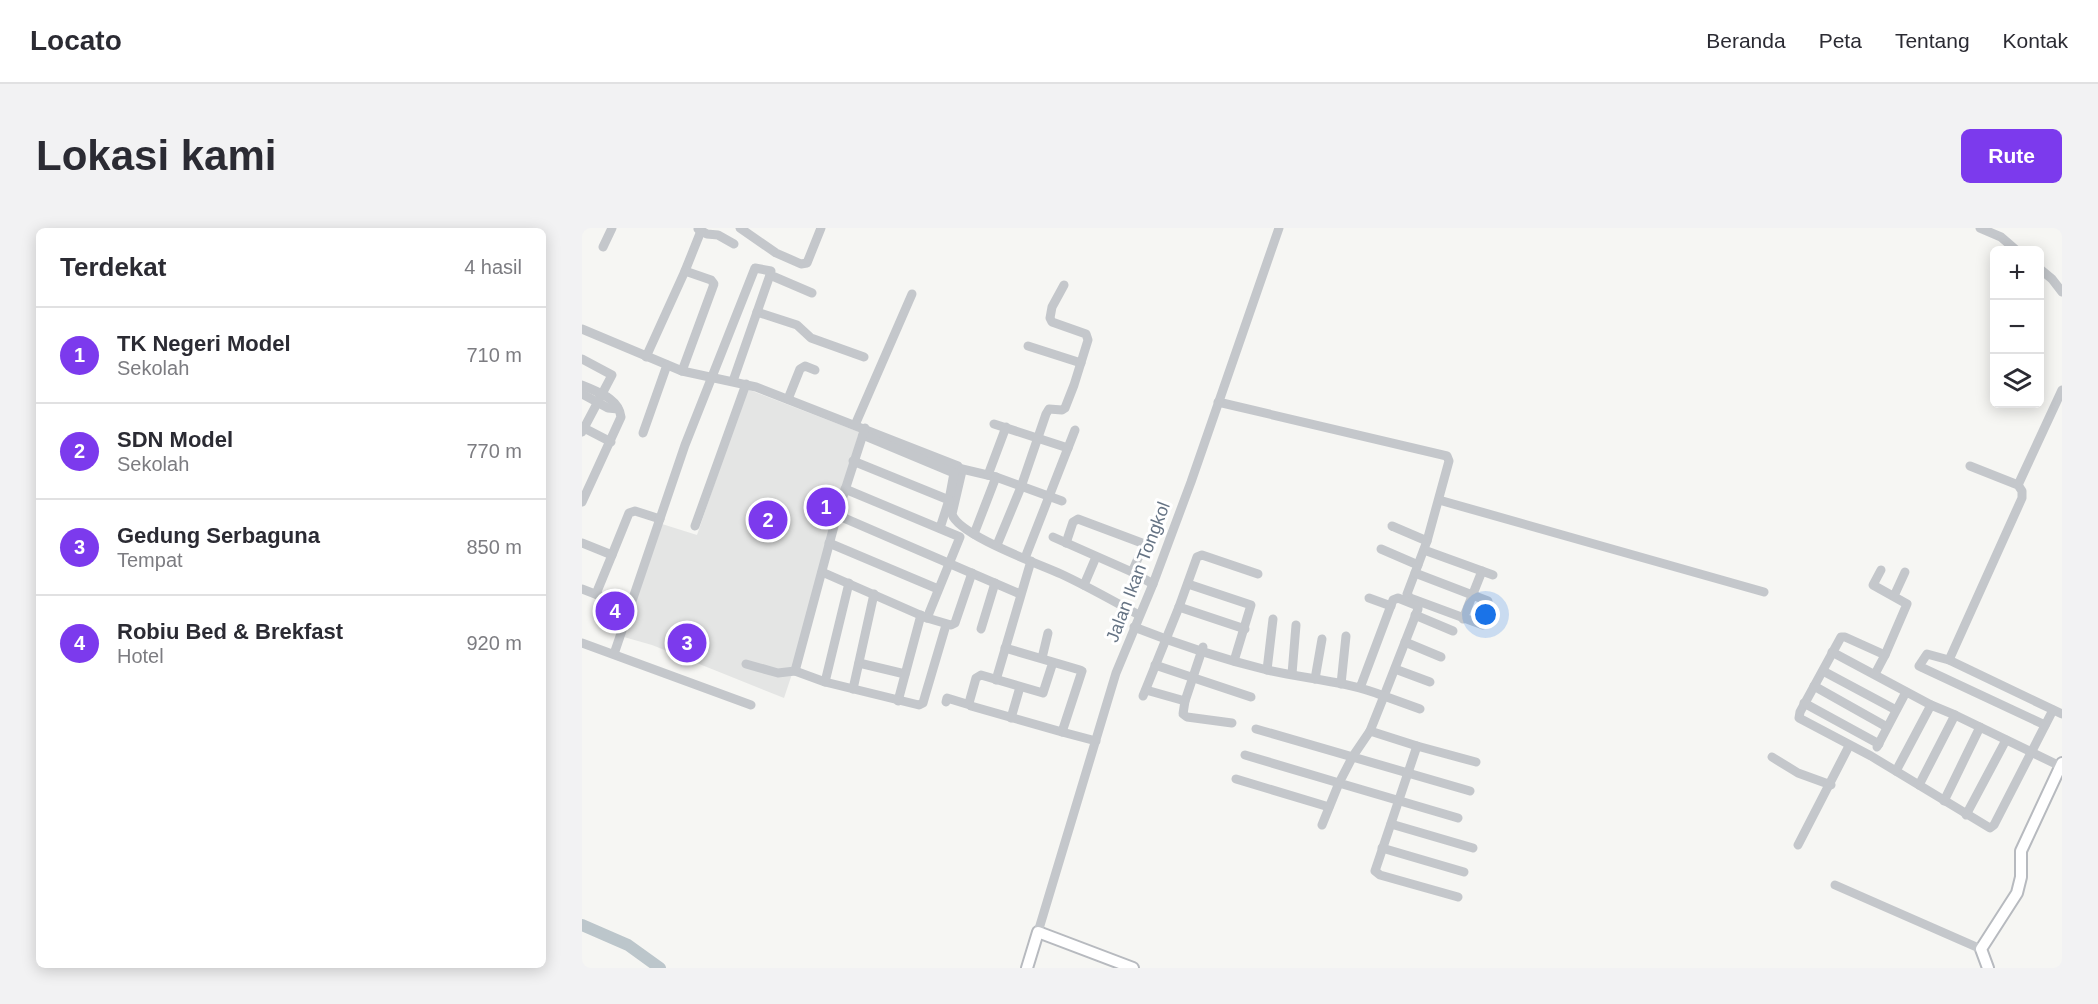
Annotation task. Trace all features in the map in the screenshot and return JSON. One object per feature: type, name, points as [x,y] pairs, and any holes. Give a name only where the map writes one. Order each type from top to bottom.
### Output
[{"type":"main road","points":[[1988,968],[1981,949],[2017,893],[2022,850],[2061,765]]},
{"type":"main road","points":[[1027,968],[1038,932],[1133,968]]},
{"type":"street","points":[[603,247],[612,228]]},
{"type":"street","points":[[740,228],[776,253],[805,264],[821,228]]},
{"type":"street","name":"Jalan Ikan Tongkol","points":[[1038,932],[1116,673],[1153,584],[1279,228]]},
{"type":"street","points":[[646,357],[685,271],[698,229],[712,235],[716,231],[734,244]]},
{"type":"street","points":[[1986,229],[2011,246]]},
{"type":"street","points":[[733,381],[776,253]]},
{"type":"street","points":[[614,654],[711,378],[755,268],[812,293]]},
{"type":"street","points":[[682,371],[714,285],[711,280],[685,271]]},
{"type":"street","points":[[2044,272],[2062,292]]},
{"type":"street","points":[[997,545],[1049,409],[1062,410],[1065,408],[1081,363],[1087,336],[1052,322],[1050,318],[1052,307],[1064,285]]},
{"type":"street","points":[[855,425],[912,294]]},
{"type":"street","points":[[757,312],[797,325],[811,338],[864,357]]},
{"type":"street","points":[[582,329],[682,371],[746,384],[788,399],[855,425],[954,473],[949,500],[940,528]]},
{"type":"street","points":[[1028,346],[1081,363]]},
{"type":"street","points":[[582,359],[612,375],[583,429],[611,442]]},
{"type":"street","points":[[643,433],[667,365]]},
{"type":"street","points":[[788,399],[800,369],[805,366],[815,370]]},
{"type":"street","points":[[695,526],[746,384]]},
{"type":"street","points":[[582,385],[600,398],[608,408],[618,409],[621,412],[611,442],[582,502]]},
{"type":"street","points":[[2018,485],[2062,390]]},
{"type":"street","points":[[582,394],[600,398]]},
{"type":"street","points":[[1218,402],[1447,456],[1449,461],[1439,500],[1426,546],[1408,590],[1408,596],[1483,625]]},
{"type":"street","points":[[994,424],[1068,448]]},
{"type":"street","points":[[974,534],[1006,427]]},
{"type":"street","points":[[996,680],[1028,560],[1075,430]]},
{"type":"street","points":[[795,670],[837,515],[864,431]]},
{"type":"street","points":[[864,431],[962,469],[992,476],[1062,501]]},
{"type":"street","points":[[853,461],[949,500]]},
{"type":"street","points":[[1949,660],[2022,498],[2022,491],[2018,485],[1970,466]]},
{"type":"street","points":[[962,469],[952,514],[956,522],[974,534],[1084,585],[1136,621],[1166,637],[1269,669],[1360,688],[1420,709]]},
{"type":"street","points":[[845,489],[960,537],[924,617],[904,674],[898,701]]},
{"type":"street","points":[[1439,500],[1764,592]]},
{"type":"street","points":[[596,594],[629,513],[635,511],[660,519]]},
{"type":"street","points":[[837,515],[1020,594]]},
{"type":"street","points":[[1066,543],[1073,522],[1078,519],[1142,543],[1143,547],[1132,572]]},
{"type":"street","points":[[1392,526],[1426,546],[1493,575]]},
{"type":"street","points":[[1053,537],[1132,572],[1153,584]]},
{"type":"street","points":[[582,543],[612,555]]},
{"type":"street","points":[[829,543],[938,590]]},
{"type":"street","points":[[1381,549],[1417,569],[1488,601]]},
{"type":"street","points":[[1185,701],[1144,693],[1199,555],[1258,574]]},
{"type":"street","points":[[1084,585],[1096,557]]},
{"type":"street","points":[[1875,674],[1907,607],[1905,602],[1874,585],[1881,570]]},
{"type":"street","points":[[1464,619],[1482,571]]},
{"type":"street","points":[[822,572],[946,625],[955,623],[972,573]]},
{"type":"street","points":[[1894,596],[1905,572]]},
{"type":"street","points":[[825,682],[849,583]]},
{"type":"street","points":[[981,629],[995,583]]},
{"type":"street","points":[[1188,584],[1249,604],[1250,611],[1235,658]]},
{"type":"street","points":[[582,589],[631,608]]},
{"type":"street","points":[[853,689],[874,594]]},
{"type":"street","points":[[1370,598],[1390,606]]},
{"type":"street","points":[[1322,825],[1339,783],[1353,756],[1370,731],[1418,606],[1405,599],[1395,598],[1360,688]]},
{"type":"street","points":[[1179,607],[1245,629]]},
{"type":"street","points":[[1415,615],[1453,631]]},
{"type":"street","points":[[1269,669],[1273,619]]},
{"type":"street","points":[[746,664],[781,674],[795,670],[825,682],[918,705],[922,703],[946,625]]},
{"type":"street","points":[[1292,674],[1296,625]]},
{"type":"street","points":[[1042,658],[1048,633]]},
{"type":"street","points":[[1341,684],[1346,636]]},
{"type":"street","points":[[1885,655],[1842,636],[1804,703],[1799,718],[1871,756],[1988,828],[1993,827],[2045,725],[2058,712],[1949,660],[1927,654],[1919,666],[2045,725]]},
{"type":"street","points":[[1315,679],[1322,639]]},
{"type":"street","points":[[1405,642],[1442,657]]},
{"type":"street","points":[[582,643],[751,705]]},
{"type":"street","points":[[1005,648],[1082,671],[1062,732]]},
{"type":"street","points":[[1203,648],[1183,712],[1185,716],[1232,723]]},
{"type":"street","points":[[1832,652],[1931,705],[1955,714],[2061,765]]},
{"type":"street","points":[[970,705],[978,676],[1045,692],[1053,662]]},
{"type":"street","points":[[859,663],[904,674]]},
{"type":"street","points":[[1155,665],[1251,697]]},
{"type":"street","points":[[1395,669],[1430,682]]},
{"type":"street","points":[[1823,671],[1896,710]]},
{"type":"street","points":[[1814,686],[1887,727]]},
{"type":"street","points":[[1011,718],[1020,687]]},
{"type":"street","points":[[1871,756],[1906,692]]},
{"type":"street","points":[[946,702],[947,698],[1096,741]]},
{"type":"street","points":[[1804,703],[1879,744]]},
{"type":"street","points":[[1896,771],[1931,705]]},
{"type":"street","points":[[1919,785],[1955,714]]},
{"type":"street","points":[[1944,801],[1980,727]]},
{"type":"street","points":[[1256,729],[1470,791]]},
{"type":"street","points":[[1370,731],[1476,762]]},
{"type":"street","points":[[1966,815],[2006,740]]},
{"type":"street","points":[[1417,746],[1375,871],[1377,874],[1458,897]]},
{"type":"street","points":[[1798,845],[1850,746]]},
{"type":"street","points":[[1245,755],[1458,818]]},
{"type":"street","points":[[1772,757],[1798,772],[1831,785]]},
{"type":"street","points":[[1236,779],[1329,807]]},
{"type":"street","points":[[1391,824],[1473,848]]},
{"type":"street","points":[[1382,848],[1464,872]]},
{"type":"street","points":[[1835,885],[1981,949]]},
{"type":"shaded area","points":[[747,389],[859,432],[784,698],[652,645],[624,637],[662,524],[697,535]]},
{"type":"waterway","points":[[582,925],[628,945],[660,968]]},
{"type":"place","name":"TK Negeri Model","points":[[826,507]]},
{"type":"place","name":"SDN Model","points":[[768,520]]},
{"type":"place","name":"Robiu Bed & Brekfast","points":[[615,611]]},
{"type":"place","name":"Gedung Serbaguna","points":[[687,643]]}]
